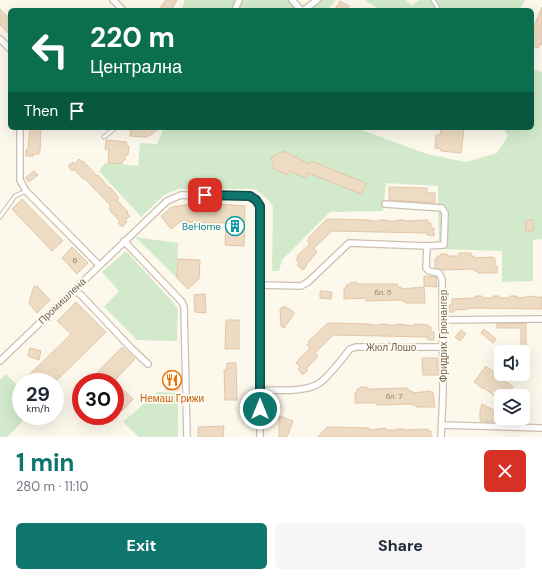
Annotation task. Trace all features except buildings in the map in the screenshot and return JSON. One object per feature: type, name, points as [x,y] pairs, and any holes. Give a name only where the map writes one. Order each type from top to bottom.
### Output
[{"type":"street","points":[[113,0],[121,8]]},
{"type":"street","points":[[292,0],[299,8]]},
{"type":"street","points":[[307,8],[317,0]]},
{"type":"street","points":[[0,39],[8,46]]},
{"type":"street","points":[[20,130],[20,180],[26,191],[99,265]]},
{"type":"street","name":"Промишлена","points":[[0,361],[167,201],[180,195],[250,196],[256,200],[260,206],[260,437]]},
{"type":"street","points":[[259,285],[301,286],[313,278],[349,243],[427,246],[441,246],[444,244],[445,213],[442,208],[385,204]]},
{"type":"street","points":[[124,241],[182,302],[184,307],[187,437]]},
{"type":"street","name":"Фридрих Грюнангер","points":[[427,246],[426,268],[429,271],[439,273],[442,278],[443,347],[441,437]]},
{"type":"street","points":[[74,291],[81,295],[113,334],[140,361],[148,364]]},
{"type":"street","points":[[442,320],[542,319]]},
{"type":"street","name":"Жюл Лошо","points":[[260,390],[297,390],[313,386],[320,382],[350,349],[356,347],[443,347]]},
{"type":"street","points":[[442,426],[542,428]]},
{"type":"lane","points":[[104,137],[113,130]]},
{"type":"lane","points":[[0,217],[14,196],[26,191]]},
{"type":"green space","points":[[185,0],[292,0],[299,8],[182,8]]},
{"type":"green space","points":[[317,0],[336,0],[329,8],[307,8]]},
{"type":"green space","points":[[364,0],[406,0],[412,6],[419,0],[525,0],[520,8],[378,8]]},
{"type":"green space","points":[[534,70],[542,72],[542,239],[533,240],[533,281],[502,282],[502,251],[439,249],[438,186],[386,183],[383,211],[330,212],[282,260],[279,271],[272,271],[273,207],[265,197],[254,189],[178,189],[164,195],[141,217],[99,171],[105,163],[138,166],[140,143],[157,144],[163,130],[361,130],[427,154],[466,162],[497,153],[508,136],[504,130],[534,130]]},
{"type":"green space","points":[[135,237],[178,243],[177,278]]},
{"type":"green space","points":[[126,251],[178,309],[177,341],[137,340],[104,307],[119,291],[102,272]]},
{"type":"green space","points":[[6,374],[12,380],[12,425],[19,425],[7,437],[0,437],[0,380]]},
{"type":"green space","points":[[157,392],[178,393],[178,437],[139,437],[124,423],[124,421]]},
{"type":"place","name":"BeHome","points":[[235,226]]},
{"type":"place","name":"Немаш Грижи","points":[[172,380]]},
{"type":"route","points":[[205,195],[250,196],[256,200],[260,206],[260,409]]}]
